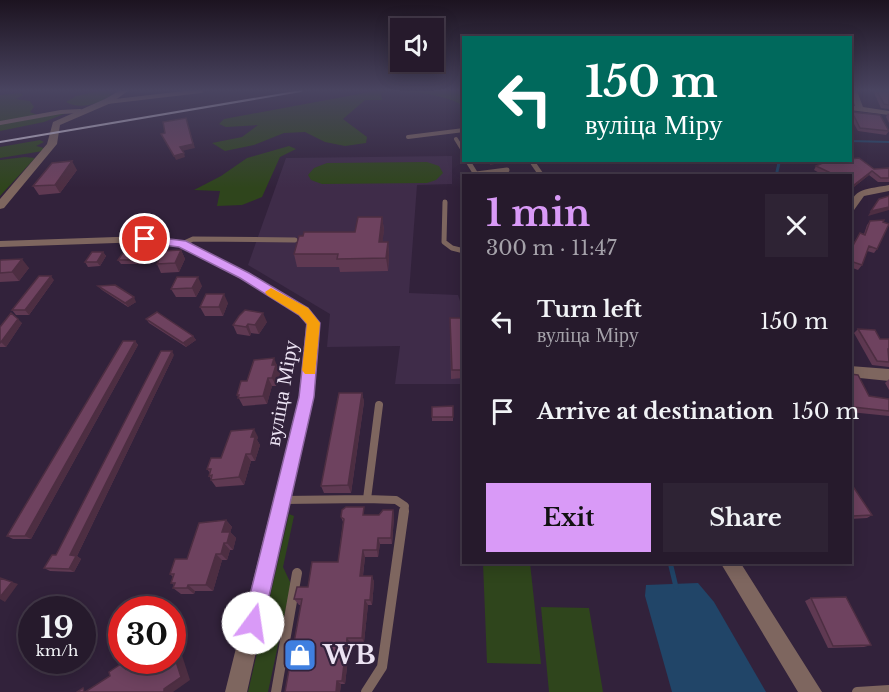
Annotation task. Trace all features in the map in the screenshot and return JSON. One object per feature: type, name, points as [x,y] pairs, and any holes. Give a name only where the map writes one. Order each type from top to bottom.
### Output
[{"type":"street","points":[[0,206],[36,167],[52,144],[57,123]]},
{"type":"street","points":[[852,205],[861,194],[889,188]]},
{"type":"street","name":"вуліца Міру","points":[[0,244],[145,239],[182,244],[245,276],[304,312],[313,323],[306,397],[236,692]]},
{"type":"street","points":[[852,371],[889,375]]},
{"type":"street","points":[[730,564],[811,692]]},
{"type":"lane","points":[[408,137],[462,130]]},
{"type":"lane","points":[[456,139],[462,149]]},
{"type":"lane","points":[[483,174],[507,170]]},
{"type":"lane","points":[[445,202],[444,242],[452,248],[462,250]]},
{"type":"lane","points":[[182,244],[194,239],[295,240]]},
{"type":"lane","points":[[367,499],[379,405]]},
{"type":"lane","points":[[283,500],[396,500],[405,506],[382,667],[366,692]]},
{"type":"lane","points":[[276,692],[297,573]]},
{"type":"lane","points":[[857,692],[889,690]]},
{"type":"shaded area","points":[[452,156],[452,184],[417,185],[409,293],[458,295],[462,307],[462,384],[395,384],[400,346],[327,347],[330,314],[248,265],[286,158]]},
{"type":"green space","points":[[0,123],[38,123],[0,131]]},
{"type":"green space","points":[[349,123],[367,137],[366,143],[345,146],[325,142],[305,132],[284,133],[254,145],[225,151],[212,143],[242,137],[258,125],[226,127],[219,124]]},
{"type":"green space","points":[[40,140],[44,142],[36,146],[44,148],[43,151],[0,158],[0,147]]},
{"type":"green space","points":[[289,146],[296,149],[280,157],[262,197],[242,205],[217,206],[220,191],[194,190],[221,176],[247,158]]},
{"type":"green space","points":[[35,158],[0,196],[0,160]]},
{"type":"green space","points":[[427,162],[439,166],[443,173],[436,180],[427,183],[322,184],[311,180],[308,175],[314,168],[327,163]]},
{"type":"green space","points":[[289,514],[294,516],[283,567],[291,584],[268,692],[248,692]]},
{"type":"green space","points":[[483,564],[530,564],[541,664],[487,663]]},
{"type":"green space","points":[[541,607],[589,608],[603,692],[549,692]]},
{"type":"water","points":[[698,583],[714,602],[766,692],[672,692],[645,596],[646,585]]},
{"type":"building","points":[[163,123],[187,123],[193,144],[180,147],[184,153],[174,156],[161,134],[165,133]]},
{"type":"building","points":[[858,123],[885,123],[889,131],[860,128]]},
{"type":"building","points":[[859,158],[874,169],[889,168],[889,178],[881,178],[872,171],[852,186],[852,174],[833,174],[816,166],[825,162],[852,162],[852,159]]},
{"type":"building","points":[[72,161],[55,185],[33,186],[52,163]]},
{"type":"building","points":[[889,196],[889,207],[871,211],[879,199]]},
{"type":"building","points":[[358,217],[382,217],[379,242],[388,242],[386,258],[337,259],[338,254],[294,254],[299,236],[303,236],[304,232],[355,232]]},
{"type":"building","points":[[884,220],[883,222],[889,224],[877,249],[869,246],[862,265],[852,262],[852,247],[860,233],[865,235],[870,221]]},
{"type":"building","points":[[146,249],[140,260],[118,260],[125,250]]},
{"type":"building","points":[[181,250],[175,263],[157,264],[163,251]]},
{"type":"building","points":[[92,252],[103,252],[97,262],[85,262]]},
{"type":"building","points":[[22,259],[12,272],[0,273],[1,260]]},
{"type":"building","points":[[39,276],[51,276],[25,310],[12,310]]},
{"type":"building","points":[[177,277],[198,277],[192,288],[171,289]]},
{"type":"building","points":[[115,285],[134,297],[125,303],[98,286]]},
{"type":"building","points":[[206,294],[224,294],[219,307],[200,307]]},
{"type":"building","points":[[245,310],[263,313],[255,325],[248,324],[246,327],[233,325],[239,316]]},
{"type":"building","points":[[157,312],[193,336],[183,343],[146,319]]},
{"type":"building","points":[[11,313],[18,319],[0,343],[0,327]]},
{"type":"building","points":[[450,318],[462,318],[462,370],[452,370]]},
{"type":"building","points":[[858,329],[875,330],[880,339],[889,339],[889,362],[877,361]]},
{"type":"building","points":[[123,341],[135,341],[25,536],[7,536]]},
{"type":"building","points":[[161,351],[172,351],[70,555],[76,556],[69,569],[44,568],[52,555],[56,555]]},
{"type":"building","points":[[274,358],[272,365],[276,365],[272,378],[268,378],[263,396],[238,398],[241,381],[247,381],[254,360]]},
{"type":"building","points":[[852,374],[858,375],[869,396],[889,399],[889,411],[853,407]]},
{"type":"building","points":[[339,393],[362,393],[348,485],[321,486]]},
{"type":"building","points":[[453,406],[453,417],[432,417],[432,407]]},
{"type":"building","points":[[254,429],[251,437],[255,437],[251,454],[246,454],[239,477],[211,480],[212,475],[209,476],[211,469],[207,469],[211,458],[221,458],[231,431]]},
{"type":"building","points":[[852,485],[872,515],[852,515]]},
{"type":"building","points":[[346,507],[364,507],[363,515],[379,515],[383,510],[393,510],[391,538],[378,538],[377,550],[363,550],[360,576],[372,576],[370,600],[365,600],[362,638],[347,638],[342,681],[337,681],[336,692],[285,692],[302,599],[294,599],[297,587],[308,587],[312,562],[338,562],[344,519],[341,517],[342,510]]},
{"type":"building","points":[[226,520],[222,532],[230,532],[227,543],[224,543],[221,554],[216,554],[206,585],[173,588],[175,583],[171,583],[174,574],[170,574],[175,559],[187,559],[199,523]]},
{"type":"building","points":[[0,578],[12,582],[0,597]]},
{"type":"building","points":[[846,597],[871,645],[833,646],[811,598]]},
{"type":"building","points":[[110,674],[180,674],[181,677],[164,689],[164,692],[85,692],[110,676]]},
{"type":"waterway","points":[[852,141],[889,142]]},
{"type":"waterway","points":[[776,174],[779,163]]},
{"type":"waterway","points":[[670,564],[676,587]]},
{"type":"railway","points":[[0,142],[110,123]]},
{"type":"slow traffic","points":[[271,292],[304,312],[313,323],[310,370]]},
{"type":"place","name":"WB","points":[[300,655]]},
{"type":"route","points":[[145,239],[182,244],[245,276],[304,312],[313,323],[314,334],[306,397],[253,623]]}]
